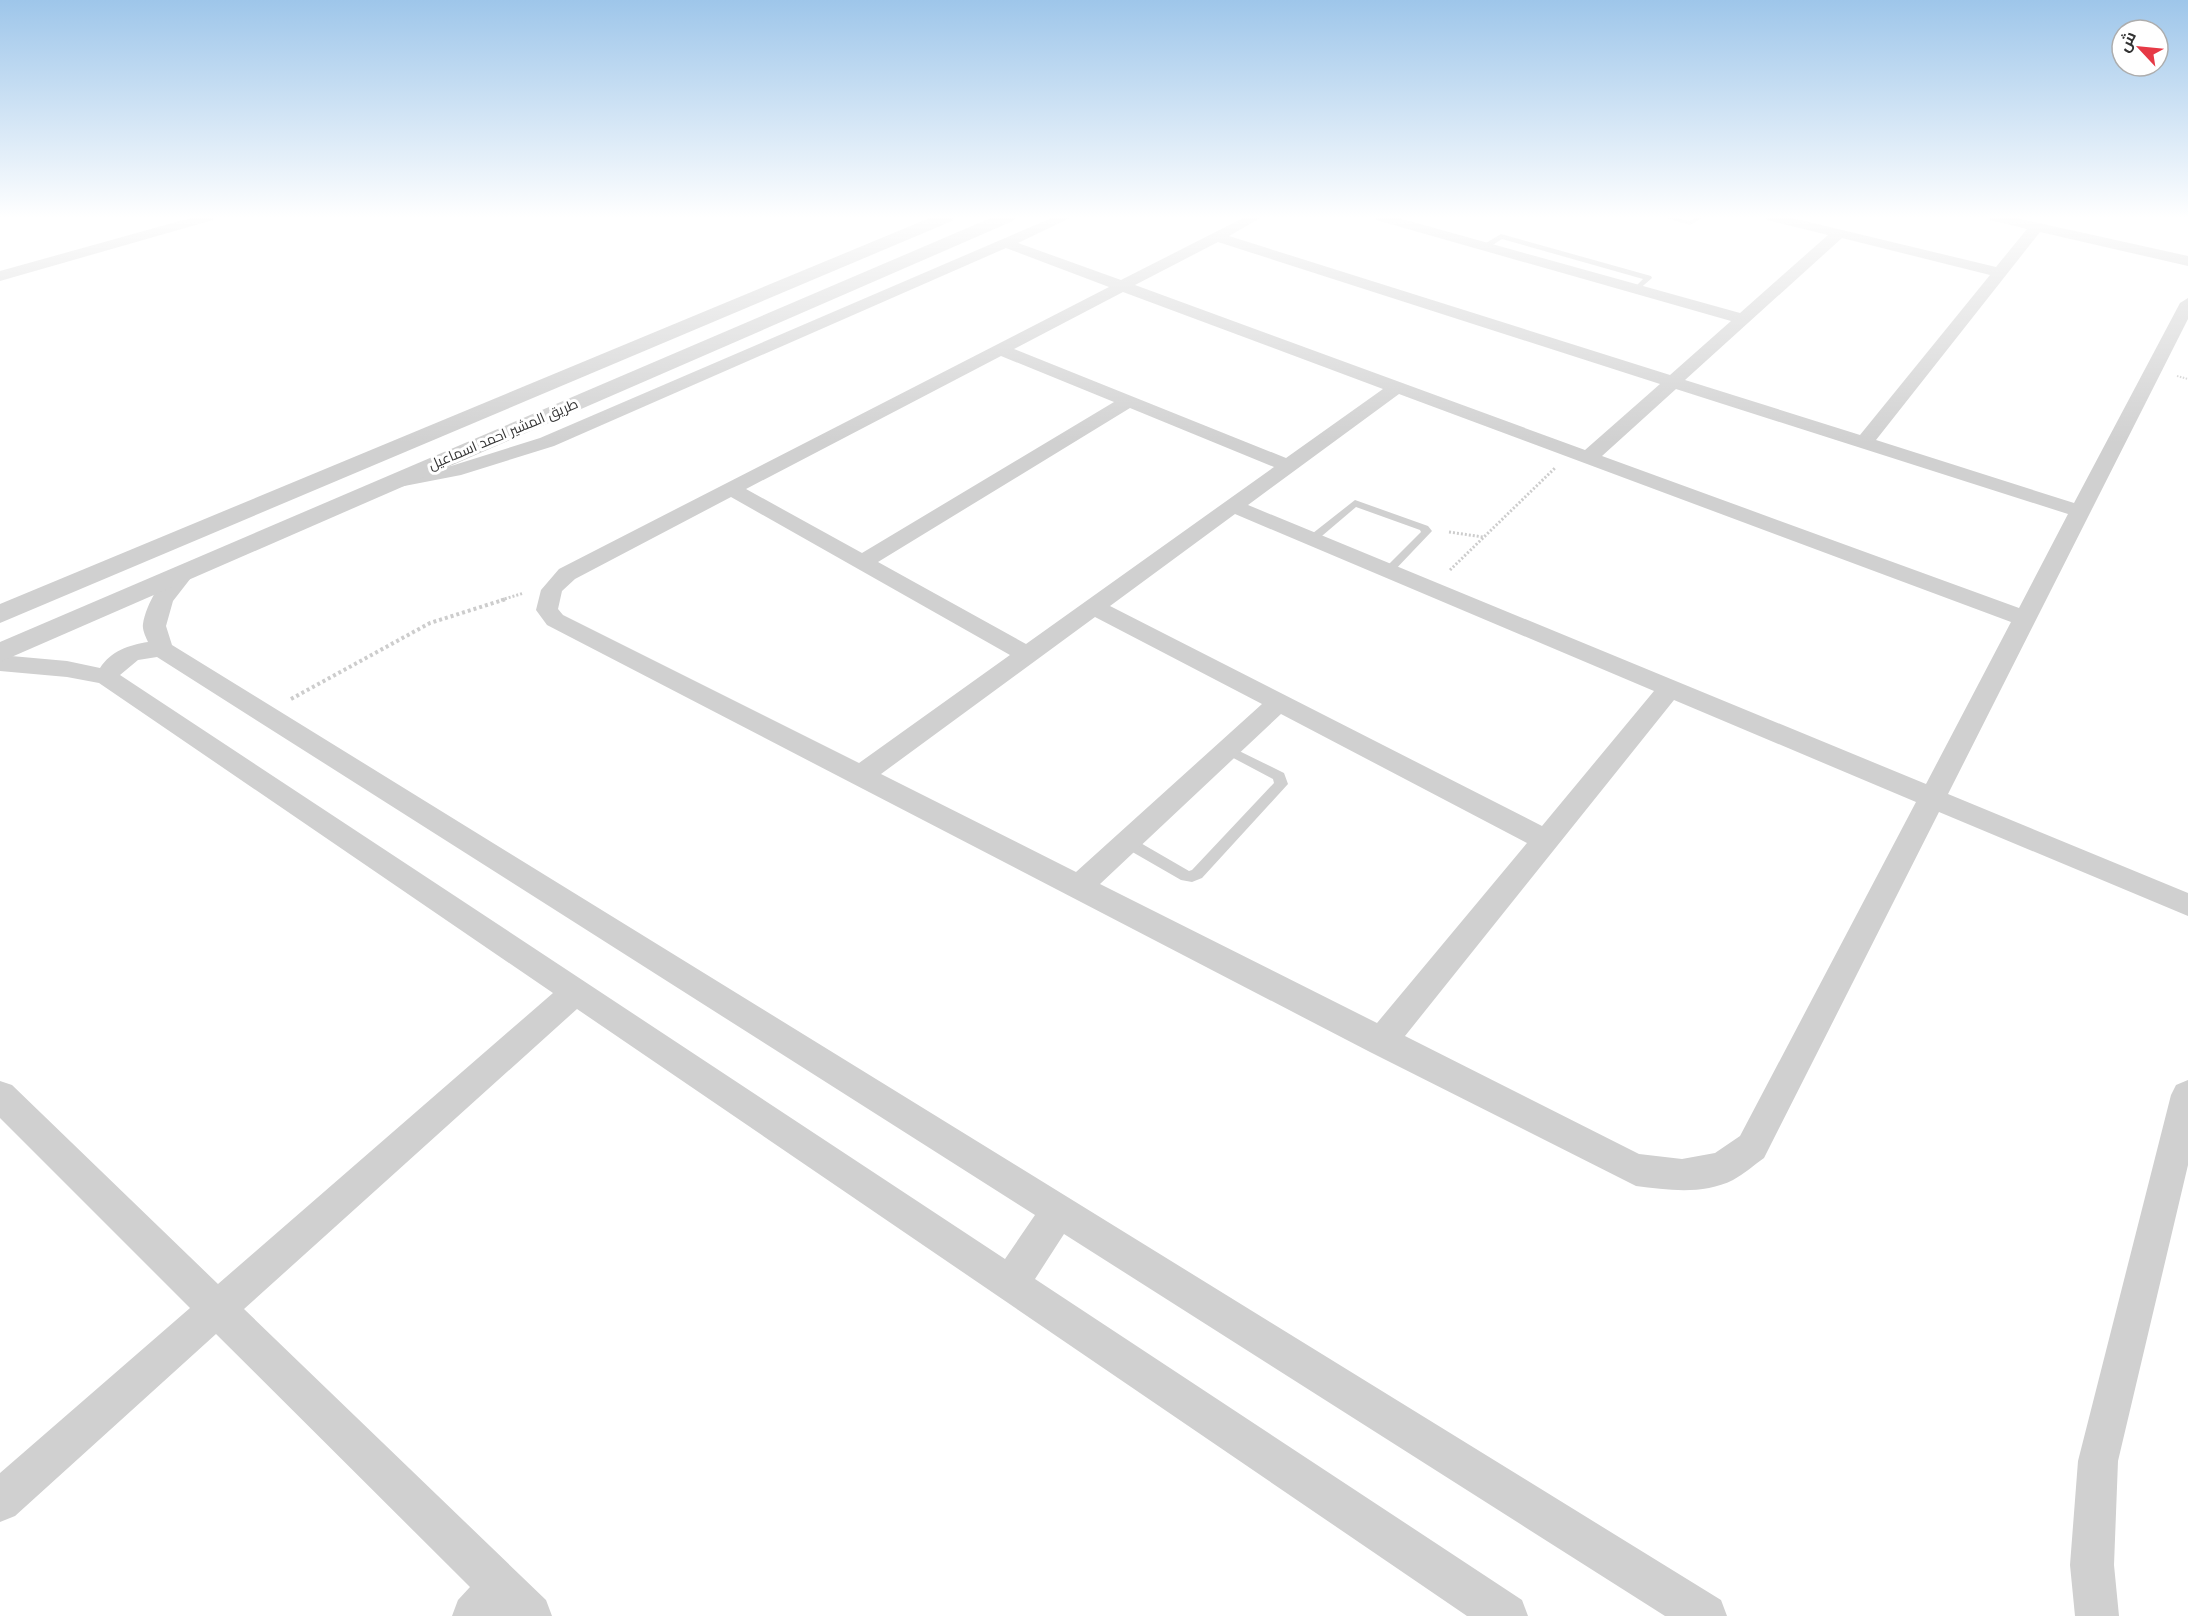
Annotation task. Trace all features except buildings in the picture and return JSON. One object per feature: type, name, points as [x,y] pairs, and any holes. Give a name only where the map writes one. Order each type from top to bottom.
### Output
[{"type":"street","name":"طريق المشير احمد اسماعيل","points":[[0,614],[766,292]]},
{"type":"street","name":"طريق المشير احمد اسماعيل","points":[[0,653],[832,292]]},
{"type":"street","points":[[392,482],[454,471],[547,442],[891,292]]},
{"type":"street","points":[[1108,292],[567,574],[554,586],[546,598],[547,610],[555,620],[1636,1170],[1682,1175],[1722,1168],[1752,1147],[1930,798],[2188,303]]},
{"type":"street","points":[[1138,292],[2024,618]]},
{"type":"street","points":[[1391,292],[2080,511]]},
{"type":"street","points":[[1649,292],[1742,319]]},
{"type":"street","points":[[1580,455],[1672,381],[1772,292]]},
{"type":"street","points":[[1865,442],[1985,292]]},
{"type":"street","points":[[1000,348],[1288,466]]},
{"type":"street","points":[[860,776],[1396,388]]},
{"type":"street","points":[[862,563],[1129,401]]},
{"type":"street","points":[[729,488],[1028,655]]},
{"type":"street","points":[[1233,506],[2188,905]]},
{"type":"street","points":[[162,649],[154,626],[162,600],[183,574]]},
{"type":"street","points":[[1094,606],[1546,840]]},
{"type":"street","points":[[106,677],[111,665],[126,655],[145,649],[162,649],[1705,1616]]},
{"type":"street","points":[[0,663],[67,669],[106,677],[1506,1616]]},
{"type":"street","points":[[1381,1042],[1669,689]]},
{"type":"street","points":[[1078,887],[1279,702]]},
{"type":"street","points":[[0,1501],[575,992]]},
{"type":"street","points":[[2097,1616],[2092,1565],[2098,1461],[2188,1095]]},
{"type":"street","points":[[1,1099],[217,1309],[486,1601],[530,1616]]},
{"type":"street","points":[[1010,1283],[1059,1211]]},
{"type":"lane","points":[[1312,539],[1355,503],[1427,531],[1388,571]]},
{"type":"lane","points":[[1127,842],[1186,876],[1192,877],[1197,874],[1281,784],[1278,776],[1227,749]]},
{"type":"path","points":[[1430,589],[1484,538],[1580,455]]},
{"type":"path","points":[[1427,531],[1484,538]]},
{"type":"path","points":[[264,714],[430,623],[504,597],[554,586]]}]
